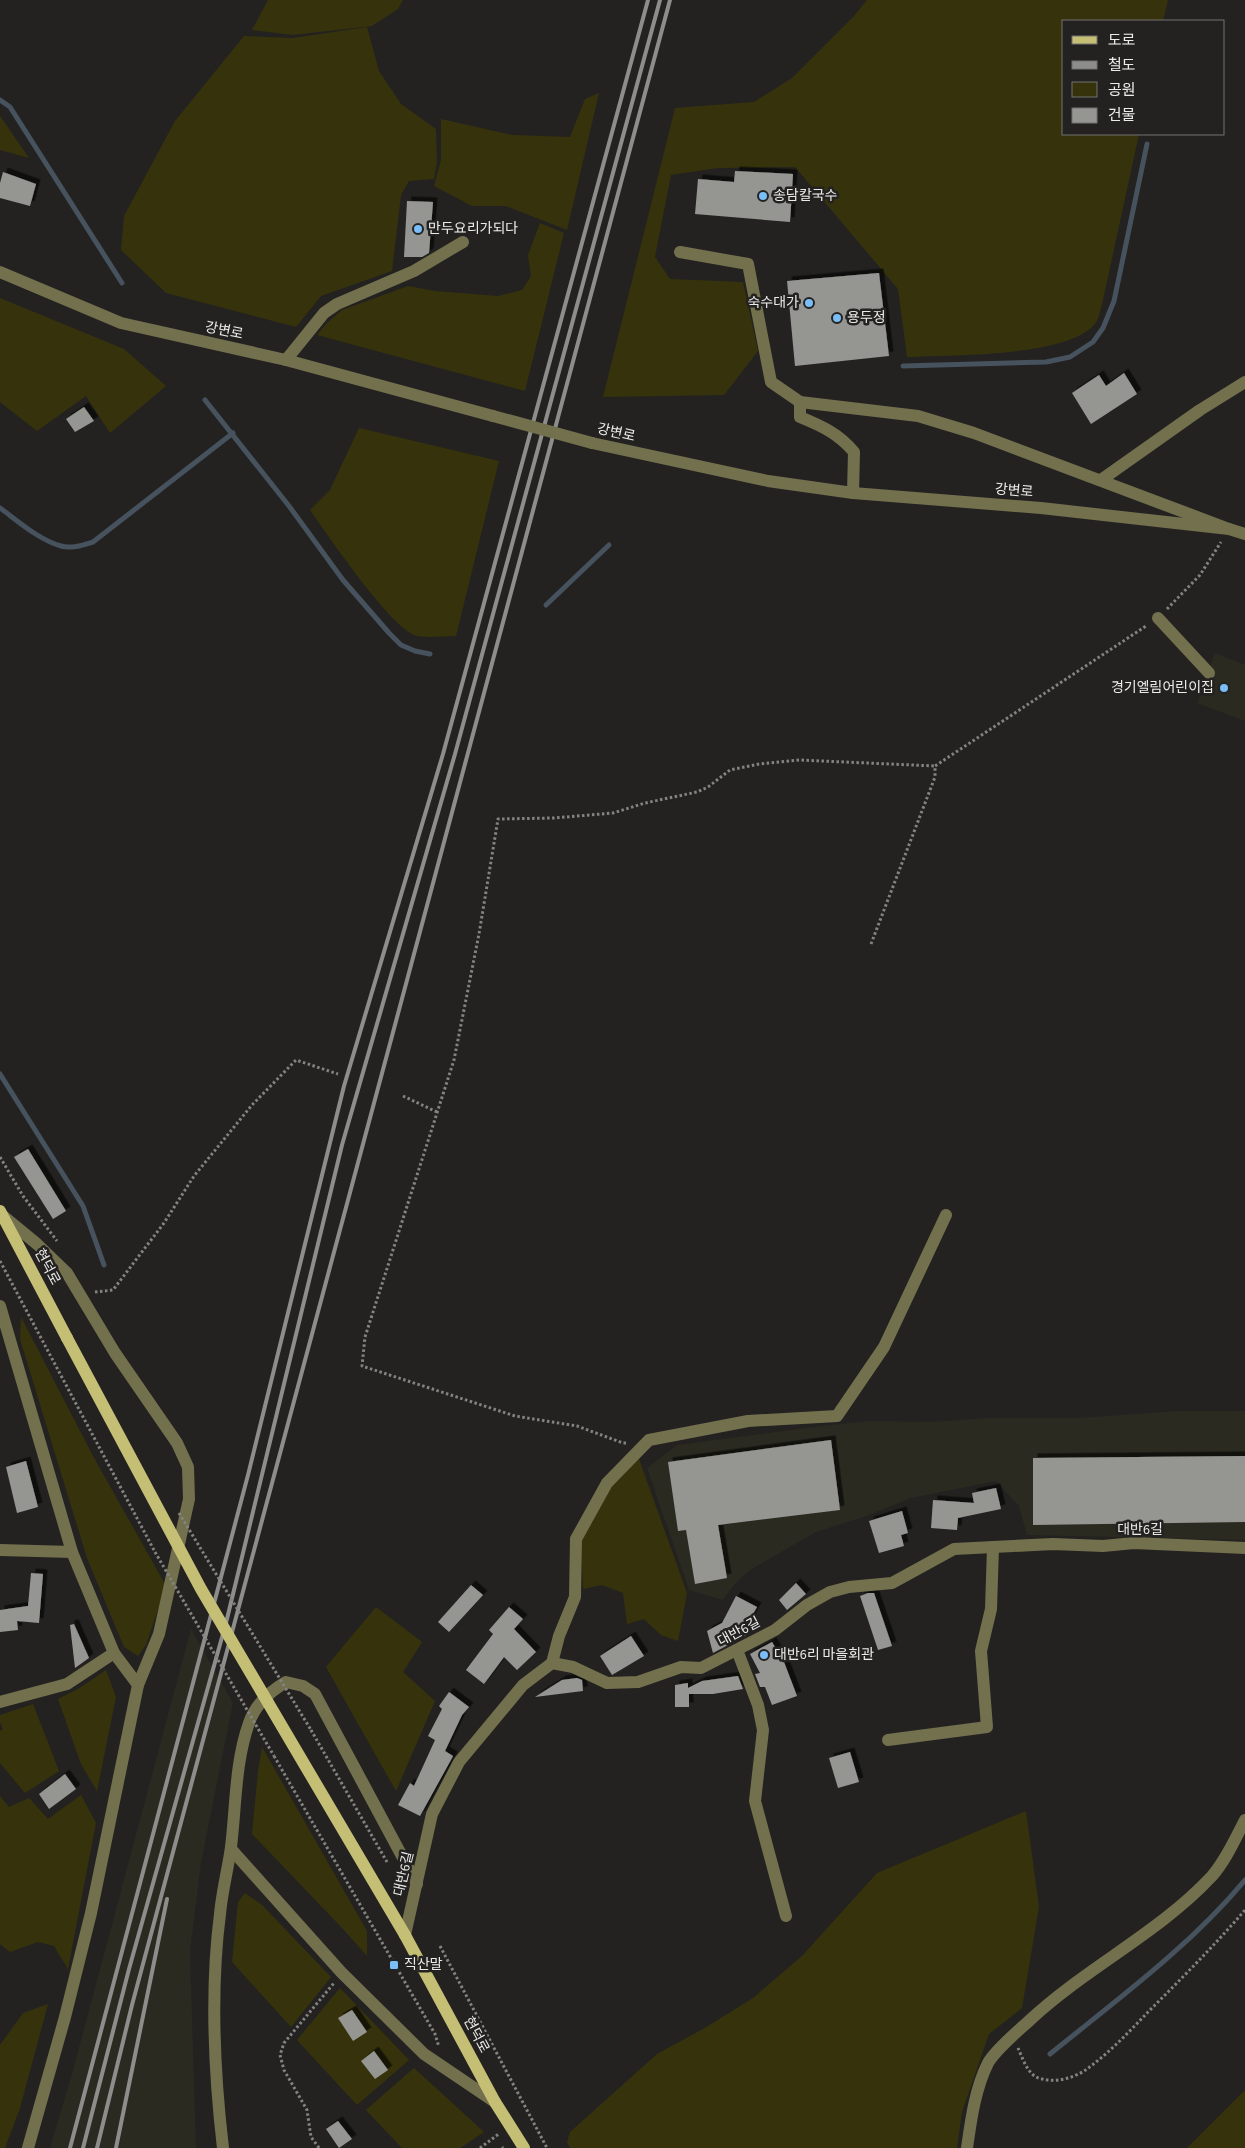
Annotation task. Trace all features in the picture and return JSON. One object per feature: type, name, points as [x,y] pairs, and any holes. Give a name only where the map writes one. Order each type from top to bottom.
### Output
[{"type":"main road","name":"현덕로","points":[[1,1213],[201,1589],[405,1935],[495,2102],[524,2148]]},
{"type":"street","points":[[286,360],[324,313],[337,304],[414,272],[463,242]]},
{"type":"street","points":[[680,252],[748,264],[771,382],[800,402],[918,416],[974,433],[1229,529]]},
{"type":"street","name":"강변로","points":[[0,272],[121,323],[286,360],[592,442],[768,481],[853,493],[1041,508],[1229,529],[1245,534]]},
{"type":"street","points":[[1101,480],[1200,410],[1245,382]]},
{"type":"street","points":[[800,402],[800,417],[824,426],[842,438],[854,452],[853,493]]},
{"type":"street","points":[[1158,618],[1209,673]]},
{"type":"street","points":[[1,1213],[67,1273],[115,1353],[177,1444],[188,1467],[189,1499],[159,1634],[138,1685],[91,1913],[65,2017],[28,2148]]},
{"type":"street","points":[[552,1663],[559,1636],[575,1598],[576,1539],[608,1484],[649,1440],[748,1422],[838,1416],[884,1347],[946,1215]]},
{"type":"street","points":[[0,1306],[72,1552],[114,1653],[138,1685]]},
{"type":"street","name":"대반6길","points":[[405,1935],[432,1814],[460,1762],[523,1686],[552,1663],[573,1667],[607,1683],[638,1682],[680,1667],[701,1668],[775,1630],[807,1605],[830,1592],[849,1587],[892,1583],[954,1549],[1053,1544],[1103,1546],[1134,1543],[1245,1548]]},
{"type":"street","points":[[888,1740],[987,1727],[981,1651],[991,1610],[993,1546]]},
{"type":"street","points":[[0,1550],[72,1552]]},
{"type":"street","points":[[737,1650],[758,1705],[762,1722],[763,1730],[755,1802],[786,1916]]},
{"type":"street","points":[[0,1702],[67,1684],[114,1653]]},
{"type":"street","points":[[223,2148],[216,2086],[215,1988],[219,1914],[231,1849],[241,1752],[249,1722],[260,1704],[272,1690],[286,1682],[303,1686],[315,1694],[417,1884]]},
{"type":"street","points":[[967,2148],[973,2108],[988,2062],[1011,2037],[1052,1999],[1175,1910],[1212,1875],[1228,1852],[1245,1820]]},
{"type":"street","points":[[231,1849],[342,1972],[424,2054],[495,2102]]},
{"type":"path","points":[[649,1440],[622,1443],[577,1426],[515,1416],[362,1366],[365,1337],[454,1060],[479,934],[498,818],[554,818],[612,813],[645,803],[697,792],[708,787],[730,770],[759,764],[799,760],[935,766],[1158,618],[1200,575],[1229,529]]},
{"type":"path","points":[[871,944],[935,777],[935,766]]},
{"type":"path","points":[[113,1290],[164,1223],[194,1176],[252,1105],[296,1060],[338,1074]]},
{"type":"path","points":[[403,1096],[437,1112]]},
{"type":"path","points":[[0,1157],[23,1196],[58,1243]]},
{"type":"path","points":[[0,1261],[155,1552],[435,2034],[439,2048]]},
{"type":"path","points":[[178,1512],[311,1730],[391,1870]]},
{"type":"path","points":[[1011,2037],[1029,2070],[1035,2076],[1054,2081],[1070,2078],[1086,2070],[1173,1988],[1245,1910]]},
{"type":"path","points":[[440,1946],[547,2148]]},
{"type":"path","points":[[320,2148],[311,2138],[307,2110],[284,2070],[280,2055],[284,2043],[342,1972]]},
{"type":"path","points":[[480,2148],[510,2125]]},
{"type":"shaded area","name":"경기엘림어린이집","points":[[1215,653],[1245,665],[1245,721],[1197,703]]},
{"type":"shaded area","points":[[1176,1411],[1245,1411],[1245,1540],[1027,1535],[1019,1506],[996,1481],[911,1498],[864,1517],[816,1532],[750,1570],[733,1586],[723,1600],[689,1590],[647,1468],[677,1445],[822,1426],[870,1421],[932,1422],[984,1418],[1080,1418]]},
{"type":"shaded area","points":[[191,1629],[233,1703],[201,1863],[190,1952],[196,2148],[50,2148],[73,2070]]},
{"type":"green space","points":[[268,0],[403,0],[398,9],[372,26],[293,35],[252,30]]},
{"type":"green space","points":[[867,0],[1168,0],[1163,20],[1062,20],[1062,135],[1139,135],[1103,300],[1096,323],[1079,335],[1059,343],[1034,349],[907,357],[898,289],[795,167],[718,168],[671,175],[655,257],[670,279],[743,282],[758,351],[724,395],[603,397],[675,108],[754,102],[792,78],[854,16]]},
{"type":"green space","points":[[367,27],[379,71],[401,104],[436,129],[437,162],[434,179],[409,181],[401,195],[392,271],[321,296],[296,327],[166,293],[121,250],[124,216],[175,121],[244,36],[293,38]]},
{"type":"green space","points":[[599,93],[567,230],[506,206],[472,206],[434,186],[441,160],[441,119],[512,135],[570,137],[585,99]]},
{"type":"green space","points":[[0,116],[29,158],[0,150]]},
{"type":"green space","points":[[540,223],[564,233],[525,391],[317,335],[342,310],[408,286],[435,291],[498,296],[522,290],[531,276],[528,255]]},
{"type":"green space","points":[[0,298],[124,349],[166,386],[110,433],[86,396],[37,431],[0,402]]},
{"type":"green space","points":[[359,428],[499,461],[456,636],[422,637],[406,630],[392,617],[361,580],[310,510],[330,490]]},
{"type":"green space","points":[[21,1317],[93,1456],[166,1586],[146,1645],[138,1656],[124,1647],[87,1558],[20,1339]]},
{"type":"green space","points":[[639,1459],[687,1593],[678,1641],[661,1635],[644,1619],[627,1624],[623,1593],[602,1585],[583,1589],[581,1541],[613,1485]]},
{"type":"green space","points":[[376,1607],[422,1642],[403,1672],[435,1701],[396,1791],[326,1667]]},
{"type":"green space","points":[[106,1670],[116,1697],[97,1791],[81,1764],[58,1699],[78,1689]]},
{"type":"green space","points":[[33,1704],[59,1771],[25,1793],[0,1763],[0,1731],[3,1729],[0,1715]]},
{"type":"green space","points":[[262,1747],[367,1931],[367,1956],[252,1834]]},
{"type":"green space","points":[[81,1795],[96,1823],[68,1969],[54,1946],[38,1942],[10,1952],[0,1944],[0,1796],[9,1807],[29,1798],[48,1819]]},
{"type":"green space","points":[[1026,1811],[1039,1907],[1022,2008],[989,2034],[962,2112],[957,2148],[570,2148],[567,2142],[570,2132],[657,2054],[703,2029],[753,1998],[802,1956],[877,1873]]},
{"type":"green space","points":[[245,1893],[262,1905],[331,1977],[291,2027],[232,1962],[238,1902]]},
{"type":"green space","points":[[340,1988],[409,2060],[357,2105],[297,2040]]},
{"type":"green space","points":[[48,2004],[20,2108],[5,2148],[0,2148],[0,2045],[23,2013]]},
{"type":"green space","points":[[414,2068],[484,2132],[460,2148],[402,2148],[366,2110]]},
{"type":"green space","points":[[1245,2090],[1245,2148],[1187,2148]]},
{"type":"building","name":"송담칼국수","points":[[735,171],[793,174],[790,222],[695,214],[698,179],[734,182]]},
{"type":"building","points":[[3,172],[36,184],[30,206],[0,198],[0,183]]},
{"type":"building","name":"만두요리가되다","points":[[407,201],[433,202],[429,253],[422,257],[404,257]]},
{"type":"building","name":"용두정","points":[[879,273],[889,356],[795,366],[787,281]]},
{"type":"building","points":[[1124,373],[1137,394],[1091,424],[1072,393],[1099,375],[1106,386]]},
{"type":"building","points":[[84,407],[94,421],[75,432],[66,419]]},
{"type":"building","points":[[28,1149],[66,1211],[53,1219],[14,1157]]},
{"type":"building","points":[[831,1440],[840,1510],[718,1525],[727,1578],[695,1584],[686,1530],[678,1531],[668,1462]]},
{"type":"building","points":[[1245,1456],[1245,1522],[1033,1525],[1033,1458]]},
{"type":"building","points":[[26,1461],[38,1507],[17,1513],[6,1467]]},
{"type":"building","points":[[996,1488],[1001,1509],[958,1518],[957,1530],[931,1528],[933,1500],[974,1503],[972,1493]]},
{"type":"building","points":[[902,1511],[908,1533],[901,1535],[904,1546],[879,1553],[869,1521]]},
{"type":"building","points":[[31,1573],[43,1574],[39,1623],[17,1621],[18,1630],[0,1632],[0,1610],[28,1606]]},
{"type":"building","points":[[796,1583],[806,1594],[787,1610],[779,1600]]},
{"type":"building","points":[[471,1585],[483,1595],[449,1632],[438,1622]]},
{"type":"building","points":[[874,1593],[892,1646],[878,1650],[860,1596]]},
{"type":"building","points":[[736,1596],[757,1607],[749,1621],[753,1626],[745,1636],[713,1653],[707,1631],[722,1623]]},
{"type":"building","points":[[509,1607],[523,1619],[514,1629],[536,1652],[517,1670],[504,1657],[484,1684],[466,1670],[493,1634],[489,1630]]},
{"type":"building","points":[[74,1624],[89,1658],[75,1668],[70,1625]]},
{"type":"building","points":[[631,1636],[644,1656],[612,1675],[600,1656]]},
{"type":"building","points":[[772,1642],[784,1662],[797,1696],[772,1705],[765,1687],[760,1687],[755,1674],[760,1673],[750,1654]]},
{"type":"building","points":[[738,1676],[743,1689],[713,1694],[689,1694],[689,1707],[675,1707],[675,1685],[688,1683],[688,1688],[702,1681]]},
{"type":"building","points":[[577,1678],[582,1680],[583,1691],[535,1697],[562,1680]]},
{"type":"building","points":[[449,1692],[469,1707],[462,1715],[445,1751],[453,1756],[420,1816],[398,1805],[410,1783],[414,1786],[435,1740],[428,1736],[442,1709],[439,1706]]},
{"type":"building","points":[[850,1752],[859,1782],[838,1788],[829,1758]]},
{"type":"building","points":[[65,1774],[76,1789],[49,1809],[39,1794]]},
{"type":"building","points":[[352,2010],[367,2032],[353,2041],[338,2018]]},
{"type":"building","points":[[374,2051],[388,2070],[375,2079],[361,2061]]},
{"type":"building","points":[[338,2121],[352,2139],[339,2148],[326,2129]]},
{"type":"waterway","points":[[0,100],[10,107],[122,283]]},
{"type":"waterway","points":[[903,366],[1046,362],[1070,357],[1093,342],[1103,328],[1114,301],[1147,144]]},
{"type":"waterway","points":[[205,400],[289,506],[343,580],[389,633],[401,645],[415,651],[430,654]]},
{"type":"waterway","points":[[0,508],[29,530],[61,546],[69,547],[93,542],[233,433]]},
{"type":"waterway","points":[[546,605],[609,545]]},
{"type":"waterway","points":[[0,1074],[83,1206],[104,1265]]},
{"type":"waterway","points":[[1050,2054],[1177,1950],[1245,1880]]},
{"type":"railway","points":[[70,2148],[248,1475],[344,1086],[443,754],[648,0]]},
{"type":"railway","points":[[83,2148],[129,1969],[226,1623],[342,1145],[455,754],[660,0]]},
{"type":"railway","points":[[97,2148],[132,2005],[670,0]]},
{"type":"railway","points":[[116,2148],[167,1899]]},
{"type":"place","name":"송담칼국수","points":[[763,196]]},
{"type":"place","name":"만두요리가되다","points":[[418,229]]},
{"type":"place","name":"숙수대가","points":[[809,303]]},
{"type":"place","name":"용두정","points":[[837,318]]},
{"type":"place","name":"경기엘림어린이집","points":[[1224,688]]},
{"type":"place","name":"대반6리 마을회관","points":[[764,1655]]},
{"type":"place","name":"직산말","points":[[394,1965]]}]
